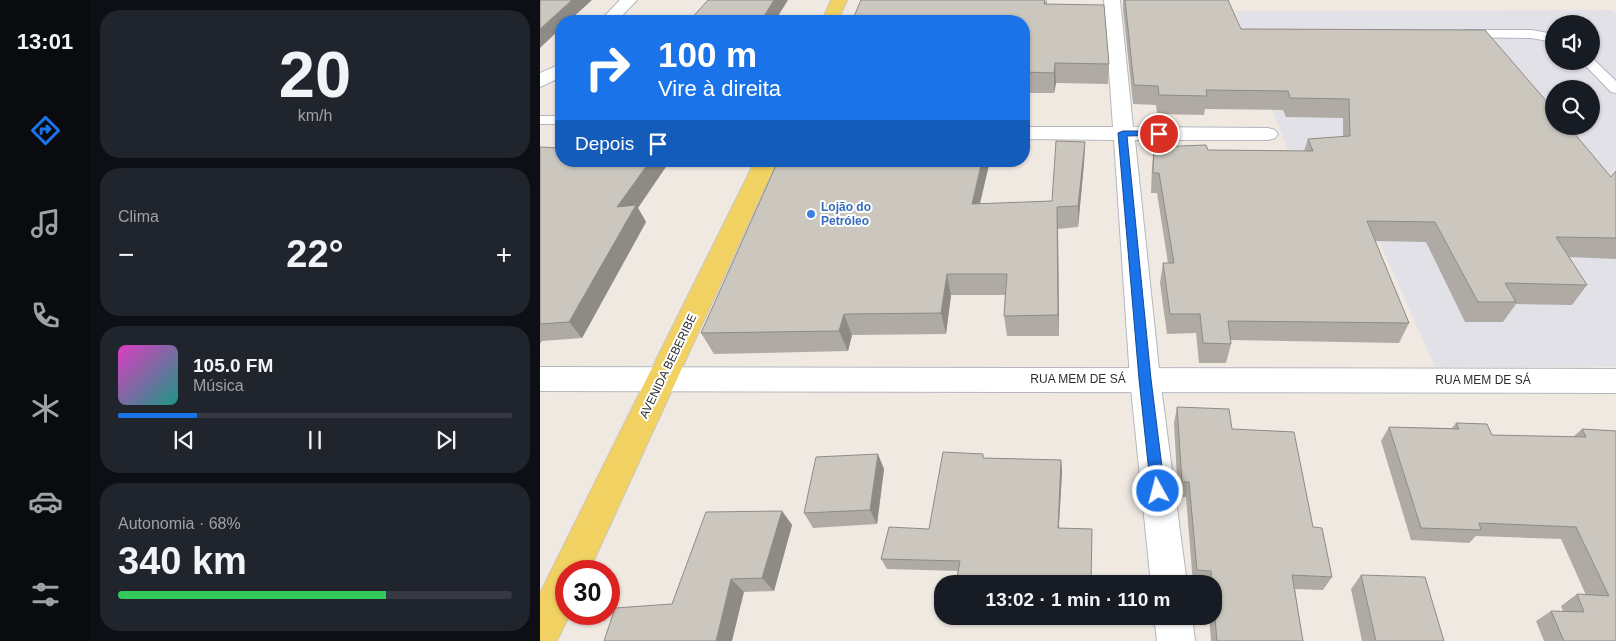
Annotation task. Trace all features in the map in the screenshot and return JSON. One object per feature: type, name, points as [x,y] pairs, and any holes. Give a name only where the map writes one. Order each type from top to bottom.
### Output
[{"type":"main road","points":[[833,15],[839,0]]},
{"type":"main road","name":"AVENIDA BEBERIBE","points":[[575,560],[763,167]]},
{"type":"main road","points":[[540,635],[555,603]]},
{"type":"street","points":[[614,15],[629,0]]},
{"type":"street","points":[[1112,0],[1145,379],[1168,575]]},
{"type":"street","points":[[540,81],[555,72]]},
{"type":"street","points":[[1030,133],[1268,134]]},
{"type":"street","name":"RUA MEM DE SÁ","points":[[540,379],[1616,381]]},
{"type":"street","points":[[1174,625],[1176,641]]},
{"type":"lane","points":[[1456,34],[1531,34],[1545,36]]},
{"type":"lane","points":[[1476,34],[1488,49]]},
{"type":"lane","points":[[1596,70],[1616,90]]},
{"type":"lane","points":[[540,120],[555,120]]},
{"type":"shaded area","points":[[1612,10],[1616,13],[1616,367],[1435,367],[1380,243],[1322,241],[1235,11]]},
{"type":"building","points":[[540,0],[572,0],[555,15],[540,29]]},
{"type":"building","points":[[708,0],[774,0],[765,15],[694,15]]},
{"type":"building","points":[[861,0],[1045,0],[1044,4],[1104,5],[1109,64],[1055,63],[1054,73],[1030,72],[1030,15],[855,15]]},
{"type":"building","points":[[1125,0],[1228,0],[1241,29],[1485,30],[1545,100],[1545,135],[1576,135],[1611,177],[1616,171],[1616,238],[1556,237],[1587,285],[1505,283],[1516,302],[1478,302],[1435,222],[1367,221],[1409,323],[1228,321],[1231,344],[1203,343],[1200,314],[1170,314],[1163,263],[1174,263],[1159,173],[1153,173],[1154,147],[1206,145],[1208,150],[1313,151],[1308,139],[1350,136],[1349,99],[1290,98],[1288,91],[1206,90],[1207,96],[1159,95],[1158,86],[1134,85]]},
{"type":"building","points":[[1056,141],[1085,142],[1078,206],[1057,207],[1058,315],[1004,316],[1007,274],[947,274],[941,313],[844,314],[839,331],[701,333],[775,167],[981,167],[972,204],[1052,201]]},
{"type":"building","points":[[540,147],[555,148],[555,167],[646,167],[617,207],[636,205],[569,322],[540,324]]},
{"type":"building","points":[[1177,407],[1229,409],[1232,429],[1294,432],[1313,527],[1322,528],[1332,577],[1292,575],[1303,641],[1217,641],[1216,625],[1222,625],[1222,575],[1211,575],[1211,571],[1197,570],[1189,482],[1182,482]]},
{"type":"building","points":[[1456,423],[1487,424],[1492,435],[1586,437],[1582,429],[1616,431],[1616,641],[1564,641],[1551,611],[1584,612],[1577,594],[1609,596],[1576,527],[1479,523],[1481,530],[1421,528],[1389,427],[1459,429]]},
{"type":"building","points":[[943,452],[983,454],[983,458],[1061,460],[1058,528],[1092,529],[1091,575],[958,575],[960,561],[881,559],[889,527],[929,529]]},
{"type":"building","points":[[878,454],[870,510],[804,513],[816,457]]},
{"type":"building","points":[[782,511],[762,578],[731,579],[716,641],[604,641],[609,625],[620,625],[620,608],[672,604],[706,512]]},
{"type":"building","points":[[1361,575],[1425,577],[1444,641],[1376,641]]},
{"type":"place","name":"Lojão do Petróleo","points":[[811,214]]},
{"type":"route","points":[[1158,491],[1145,379],[1123,133],[1159,134]]}]
